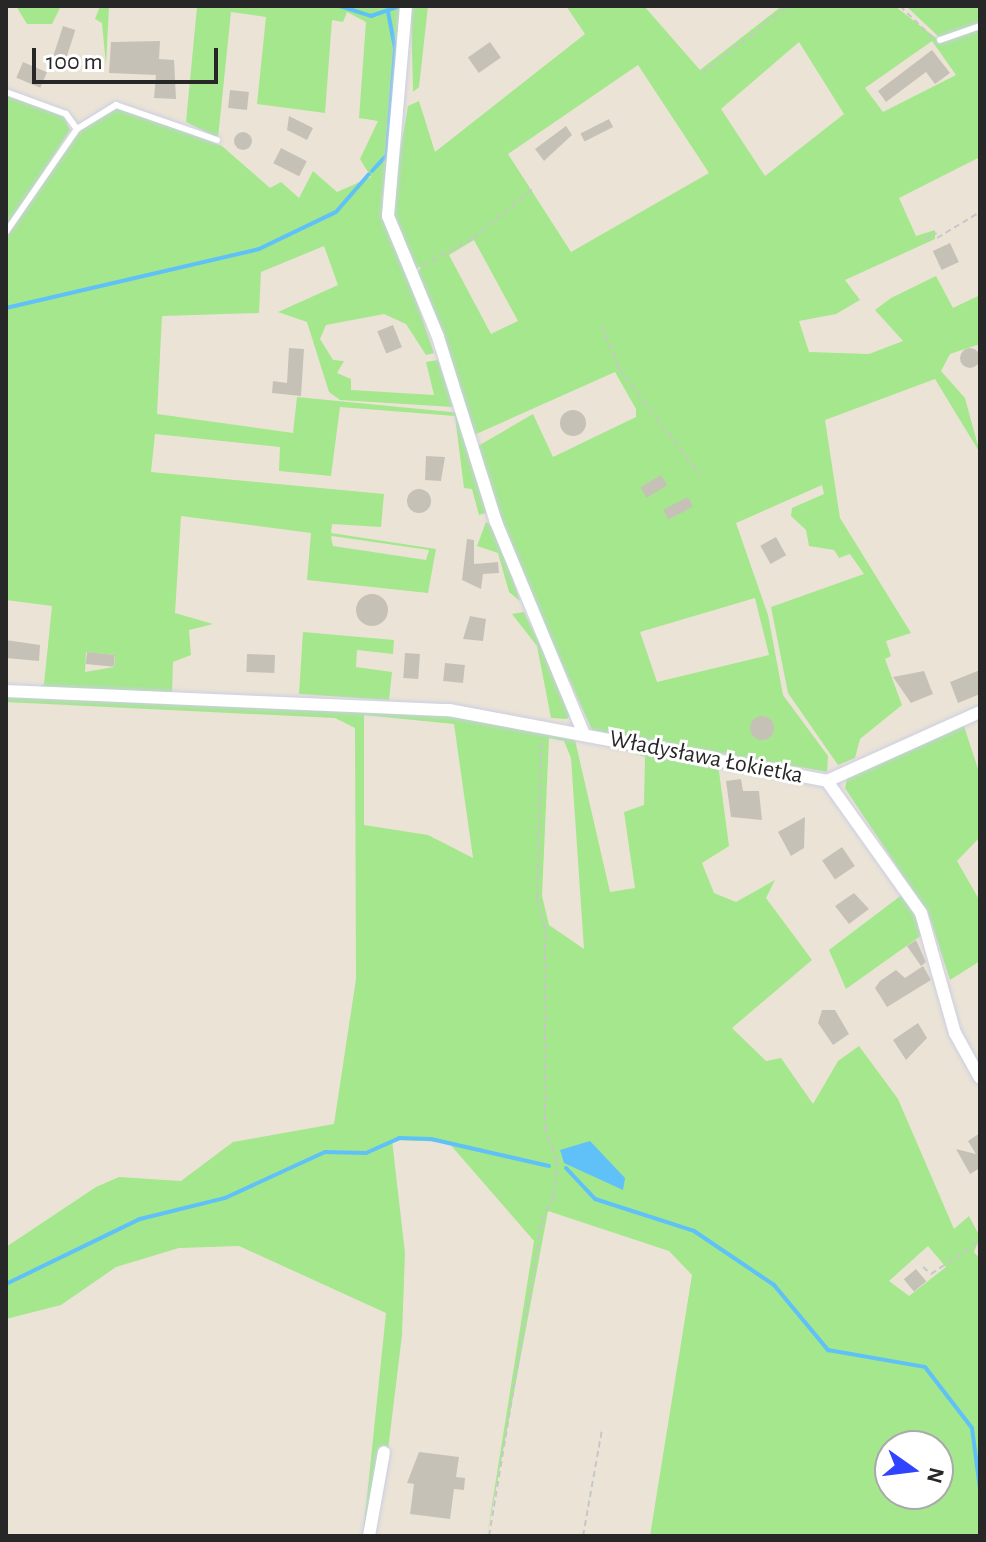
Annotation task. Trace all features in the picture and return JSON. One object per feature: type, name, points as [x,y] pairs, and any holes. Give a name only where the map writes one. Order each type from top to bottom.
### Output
[{"type":"street","points":[[406,6],[403,99],[386,203],[408,276],[444,354],[496,522],[584,734]]},
{"type":"street","name":"Władysława Łokietka","points":[[6,691],[449,710],[827,781],[980,712]]},
{"type":"street","name":"Władysława Łokietka","points":[[827,781],[921,913],[955,1033],[980,1078]]},
{"type":"street","points":[[369,1536],[384,1452]]},
{"type":"lane","points":[[940,40],[980,26]]},
{"type":"lane","points":[[6,92],[66,114],[77,129]]},
{"type":"lane","points":[[6,232],[77,129],[116,105],[217,140]]},
{"type":"path","points":[[702,73],[788,6]]},
{"type":"path","points":[[900,6],[940,40]]},
{"type":"path","points":[[408,276],[473,238],[533,189]]},
{"type":"path","points":[[925,239],[980,212]]},
{"type":"path","points":[[937,238],[938,233]]},
{"type":"path","points":[[602,325],[619,369],[700,475]]},
{"type":"path","points":[[489,1536],[542,1220],[555,1184],[557,1161],[545,1130],[545,926],[537,899],[541,740]]},
{"type":"path","points":[[923,1267],[931,1274],[980,1241]]},
{"type":"path","points":[[583,1536],[602,1429]]},
{"type":"green space","points":[[16,6],[61,6],[52,24],[27,24]]},
{"type":"green space","points":[[100,6],[109,6],[106,65],[102,23],[95,19]]},
{"type":"green space","points":[[405,6],[382,201],[434,353],[426,355],[406,324],[384,314],[326,325],[320,339],[333,360],[344,361],[337,373],[351,379],[351,390],[434,395],[426,362],[438,360],[453,407],[340,400],[329,392],[307,322],[278,312],[338,285],[324,246],[261,272],[259,313],[162,316],[157,414],[293,433],[297,397],[461,413],[491,511],[479,515],[472,489],[464,488],[455,416],[340,407],[331,476],[279,471],[280,447],[155,434],[151,472],[384,494],[381,527],[332,524],[331,533],[436,549],[428,593],[307,580],[311,533],[181,516],[175,613],[213,624],[189,630],[191,655],[173,662],[172,693],[264,699],[35,689],[44,684],[52,606],[6,600],[6,238],[81,129],[120,107],[222,146],[270,188],[281,182],[299,198],[313,171],[337,192],[371,177],[360,159],[378,121],[359,118],[366,22],[347,12],[343,22],[332,20],[325,113],[257,104],[266,17],[231,12],[218,138],[186,122],[197,7]],"holes":[[[332,536],[429,550],[426,560],[333,546]],[[86,652],[115,655],[114,667],[85,672]]]},
{"type":"green space","points":[[411,6],[428,6],[419,87],[413,92]]},
{"type":"green space","points":[[566,6],[644,6],[700,70],[782,6],[895,6],[941,42],[980,29],[980,157],[899,198],[916,236],[935,230],[935,239],[845,280],[860,300],[836,314],[799,321],[809,352],[869,354],[903,341],[875,310],[891,298],[936,276],[953,308],[980,295],[980,344],[950,354],[941,371],[965,398],[980,453],[935,379],[825,420],[840,518],[911,633],[886,641],[891,656],[885,659],[902,705],[860,739],[855,758],[838,765],[788,693],[771,607],[864,574],[850,554],[839,558],[834,550],[809,546],[806,530],[791,516],[792,508],[824,494],[822,485],[736,523],[768,615],[783,695],[828,756],[827,772],[592,730],[509,547],[478,446],[533,414],[553,457],[636,417],[636,409],[615,372],[474,435],[417,274],[421,267],[409,270],[391,204],[408,106],[419,101],[435,152],[585,34]],"holes":[[[932,41],[956,75],[883,112],[865,88]],[[799,42],[844,114],[765,176],[721,109]],[[638,65],[709,173],[571,252],[508,154]],[[474,240],[518,321],[491,334],[449,255]],[[755,598],[769,655],[657,682],[640,632]]]},
{"type":"green space","points":[[906,6],[980,6],[980,24],[939,37]]},
{"type":"green space","points":[[6,94],[63,115],[70,130],[6,230]]},
{"type":"green space","points":[[486,522],[495,528],[520,601],[509,592],[498,553],[477,546]]},
{"type":"green space","points":[[524,612],[573,712],[567,719],[551,718],[537,646],[512,614]]},
{"type":"green space","points":[[303,632],[394,640],[393,654],[357,650],[356,667],[392,672],[389,700],[299,694]]},
{"type":"green space","points":[[6,695],[455,716],[575,740],[610,892],[635,888],[624,812],[644,805],[645,757],[604,743],[718,764],[729,846],[702,863],[714,893],[736,902],[775,880],[766,898],[812,960],[732,1028],[766,1061],[781,1058],[813,1104],[838,1061],[859,1046],[898,1099],[954,1229],[969,1216],[980,1237],[974,1252],[980,1259],[980,1536],[650,1536],[692,1275],[669,1251],[548,1211],[487,1536],[534,1241],[448,1142],[392,1140],[405,1253],[402,1335],[388,1450],[381,1451],[363,1536],[386,1313],[239,1246],[179,1248],[116,1267],[61,1305],[6,1319],[6,1247],[96,1187],[119,1177],[181,1181],[233,1142],[334,1124],[356,979],[355,728],[335,718],[6,702]],"holes":[[[364,715],[454,724],[473,858],[428,835],[364,825]],[[549,738],[564,741],[571,758],[584,949],[549,925],[542,896]],[[928,1246],[946,1267],[909,1296],[889,1281]]]},
{"type":"green space","points":[[963,723],[980,775],[980,837],[957,861],[980,901],[980,961],[950,980],[929,915],[845,788],[848,774]]},
{"type":"green space","points":[[903,894],[926,932],[846,989],[829,950]]},
{"type":"water","points":[[590,1141],[625,1178],[623,1190],[564,1163],[560,1150]]},
{"type":"building","points":[[63,26],[75,30],[65,61],[53,57]]},
{"type":"building","points":[[160,41],[159,59],[174,60],[176,99],[154,98],[156,75],[109,73],[111,42]]},
{"type":"building","points":[[490,42],[501,58],[479,73],[468,57]]},
{"type":"building","points":[[932,50],[950,73],[935,84],[926,72],[886,102],[878,91]]},
{"type":"building","points":[[23,62],[47,72],[40,88],[16,78]]},
{"type":"building","points":[[230,90],[249,92],[247,110],[228,108]]},
{"type":"building","points":[[289,116],[313,128],[307,140],[287,130]]},
{"type":"building","points":[[609,119],[613,127],[585,142],[580,134]]},
{"type":"building","points":[[566,126],[572,135],[544,161],[535,149]]},
{"type":"building","points":[[243,132],[252,141],[243,150],[234,141]]},
{"type":"building","points":[[281,148],[307,161],[299,176],[273,163]]},
{"type":"building","points":[[950,243],[959,262],[942,270],[933,251]]},
{"type":"building","points":[[393,325],[402,347],[386,354],[377,331]]},
{"type":"building","points":[[289,348],[304,349],[301,396],[272,393],[273,381],[287,383]]},
{"type":"building","points":[[966,348],[974,348],[980,358],[974,368],[966,368],[960,362],[960,354]]},
{"type":"building","points":[[573,410],[582,414],[586,423],[582,432],[573,436],[564,432],[560,423],[564,414]]},
{"type":"building","points":[[426,456],[445,457],[441,481],[425,480]]},
{"type":"building","points":[[661,475],[667,485],[647,498],[640,487]]},
{"type":"building","points":[[419,489],[427,493],[431,501],[427,509],[419,513],[411,509],[407,501],[411,493]]},
{"type":"building","points":[[688,497],[693,507],[668,520],[663,510]]},
{"type":"building","points":[[776,537],[786,555],[770,564],[760,546]]},
{"type":"building","points":[[467,539],[474,540],[474,564],[498,562],[499,573],[483,574],[481,589],[462,580]]},
{"type":"building","points":[[372,594],[383,599],[388,610],[383,621],[372,626],[361,621],[356,610],[361,599]]},
{"type":"building","points":[[470,616],[486,619],[483,641],[463,639]]},
{"type":"building","points":[[6,640],[40,645],[39,661],[6,658]]},
{"type":"building","points":[[87,652],[115,655],[114,667],[86,664]]},
{"type":"building","points":[[405,653],[420,654],[418,679],[403,678]]},
{"type":"building","points":[[247,654],[275,655],[274,673],[246,672]]},
{"type":"building","points":[[445,663],[465,665],[463,683],[443,681]]},
{"type":"building","points":[[980,670],[980,694],[958,703],[950,682]]},
{"type":"building","points":[[924,671],[933,694],[911,703],[893,677]]},
{"type":"building","points":[[762,716],[771,719],[774,728],[771,737],[762,740],[753,737],[750,728],[753,719]]},
{"type":"building","points":[[741,779],[743,791],[759,791],[762,820],[731,817],[726,781]]},
{"type":"building","points":[[805,817],[804,848],[791,856],[778,832]]},
{"type":"building","points":[[842,847],[855,866],[835,879],[822,860]]},
{"type":"building","points":[[854,893],[869,909],[849,924],[835,906]]},
{"type":"building","points":[[916,940],[926,962],[921,966],[907,946]]},
{"type":"building","points":[[923,966],[931,980],[887,1007],[875,988],[880,981],[896,970],[905,978]]},
{"type":"building","points":[[822,1010],[835,1010],[849,1034],[833,1045],[818,1023]]},
{"type":"building","points":[[918,1023],[927,1038],[906,1060],[893,1040]]},
{"type":"building","points":[[980,1133],[980,1168],[970,1174],[956,1149],[976,1154],[968,1141]]},
{"type":"building","points":[[916,1269],[926,1281],[914,1292],[904,1279]]},
{"type":"building","points":[[419,1452],[459,1457],[456,1477],[465,1478],[464,1490],[454,1489],[450,1519],[410,1514],[414,1484],[407,1483]]},
{"type":"waterway","points":[[35,6],[54,6]]},
{"type":"waterway","points":[[340,6],[371,16],[397,7]]},
{"type":"waterway","points":[[372,171],[387,155],[395,48],[388,13]]},
{"type":"waterway","points":[[6,308],[259,249],[336,212],[369,174]]},
{"type":"waterway","points":[[6,1284],[140,1219],[225,1198],[325,1152],[366,1153],[399,1138],[431,1139],[549,1166]]},
{"type":"waterway","points":[[566,1168],[595,1199],[694,1231],[774,1285],[828,1350],[925,1367],[972,1428],[980,1489]]}]
